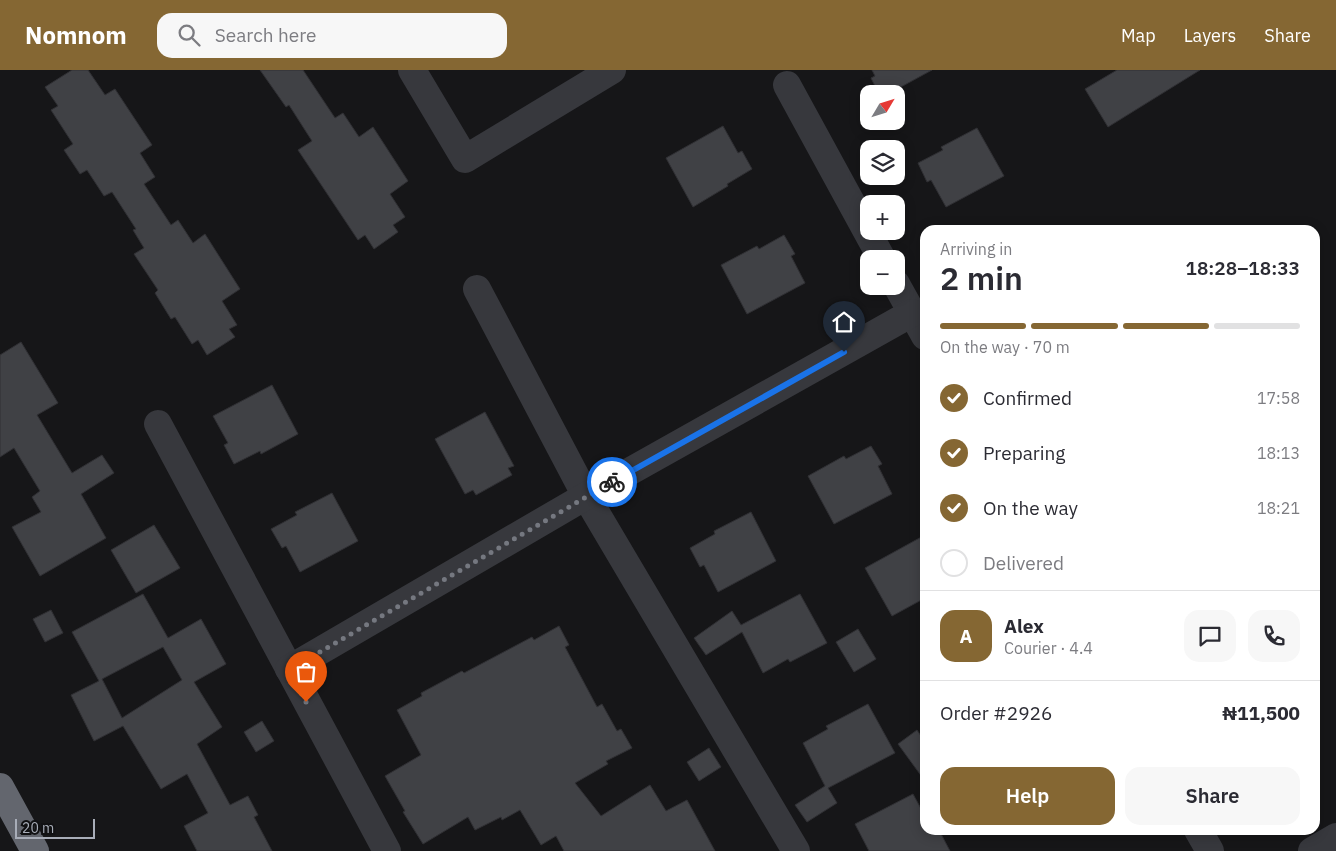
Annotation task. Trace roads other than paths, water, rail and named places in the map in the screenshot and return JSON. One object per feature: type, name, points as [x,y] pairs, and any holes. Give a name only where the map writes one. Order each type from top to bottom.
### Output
[{"type":"highway","points":[[0,787],[35,851]]},
{"type":"street","points":[[412,70],[465,159],[612,70]]},
{"type":"street","points":[[787,85],[877,250]]},
{"type":"street","points":[[477,289],[586,496],[796,851]]},
{"type":"street","points":[[289,670],[586,496],[919,325],[902,295]]},
{"type":"street","points":[[158,424],[387,851]]},
{"type":"street","points":[[1201,835],[1210,851]]},
{"type":"street","points":[[1312,851],[1336,837]]}]
